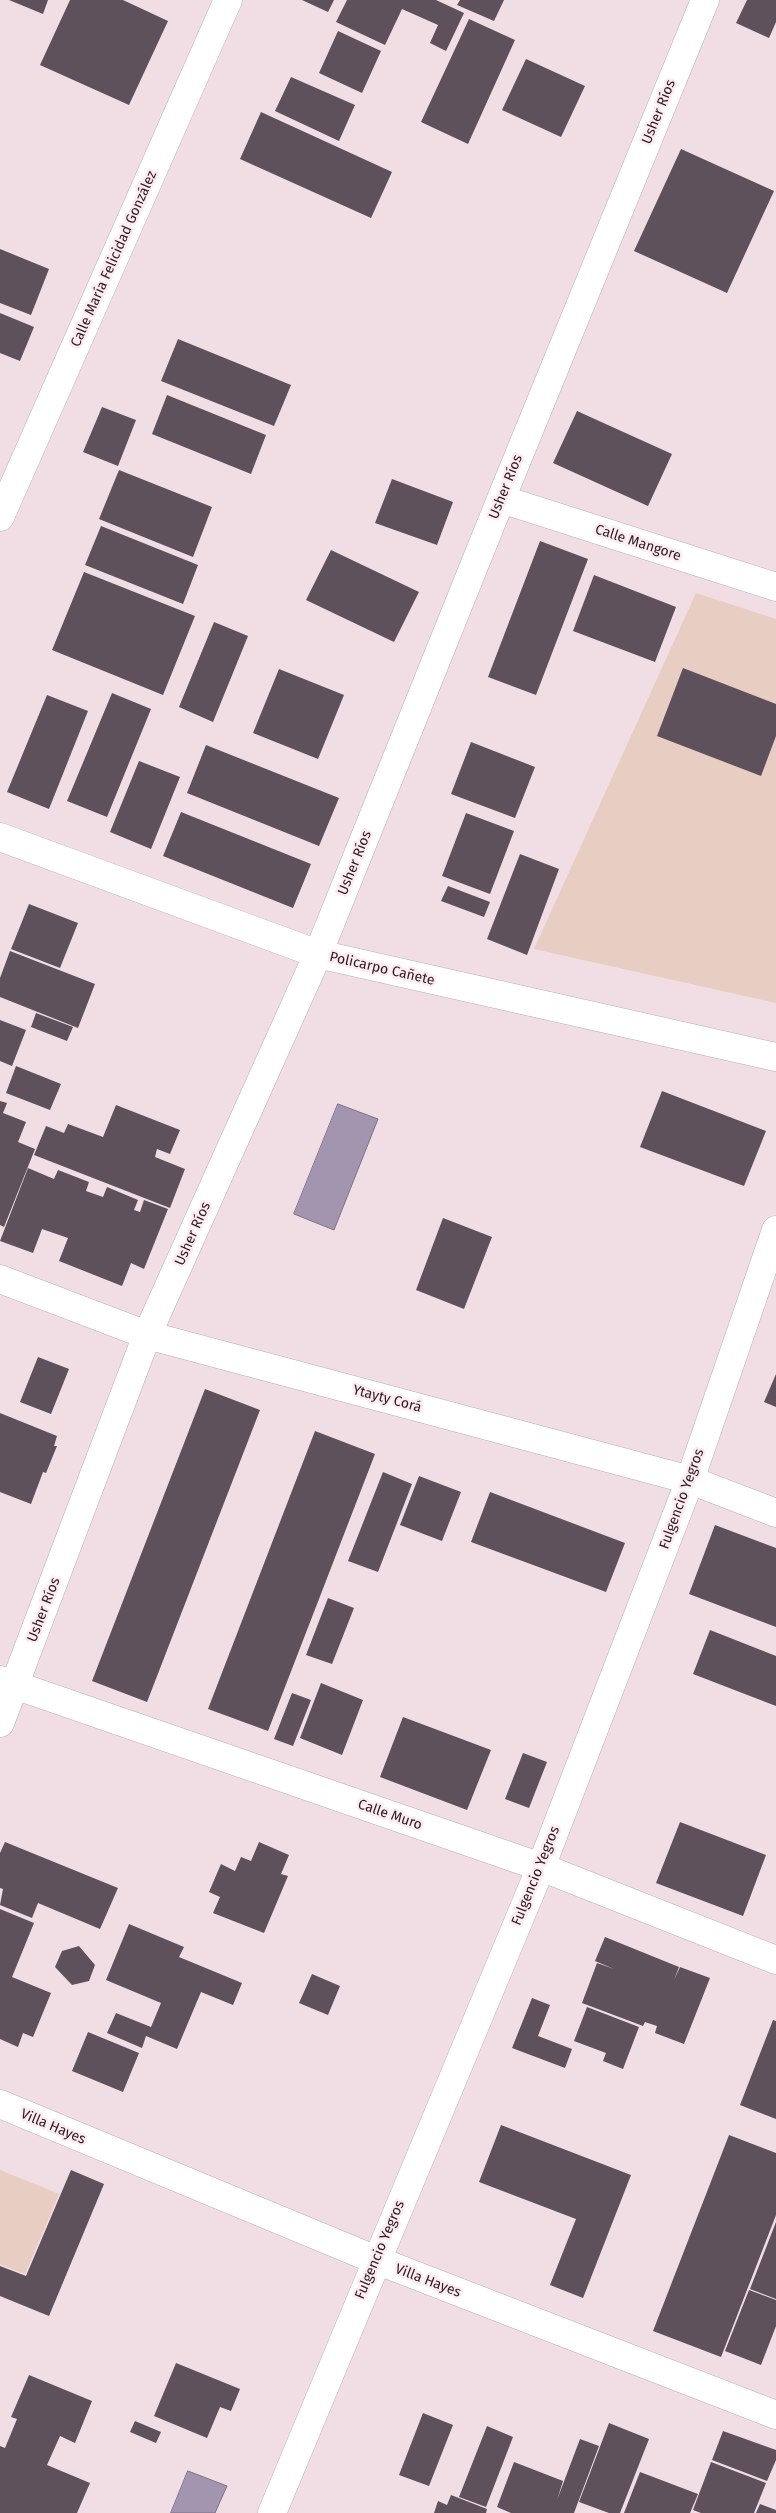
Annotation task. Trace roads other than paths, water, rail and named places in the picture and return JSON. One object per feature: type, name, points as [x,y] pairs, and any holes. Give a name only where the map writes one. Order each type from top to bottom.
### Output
[{"type":"street","name":"Calle María Felicidad González","points":[[0,517],[228,0]]},
{"type":"street","name":"Usher Ríos","points":[[0,1723],[8,1683],[147,1335],[318,954],[705,0]]},
{"type":"street","name":"Calle Mangore","points":[[501,499],[776,587]]},
{"type":"street","name":"Policarpo Cañete","points":[[0,838],[318,954],[776,1057]]},
{"type":"street","name":"Fulgencio Yegros","points":[[272,2513],[541,1867],[690,1480],[776,1230]]},
{"type":"street","name":"Ytayty Corá","points":[[0,1279],[147,1335],[690,1480],[776,1513]]},
{"type":"street","name":"Calle Muro","points":[[8,1683],[541,1867],[776,1960]]},
{"type":"street","name":"Villa Hayes","points":[[0,2104],[376,2260],[776,2415]]}]
